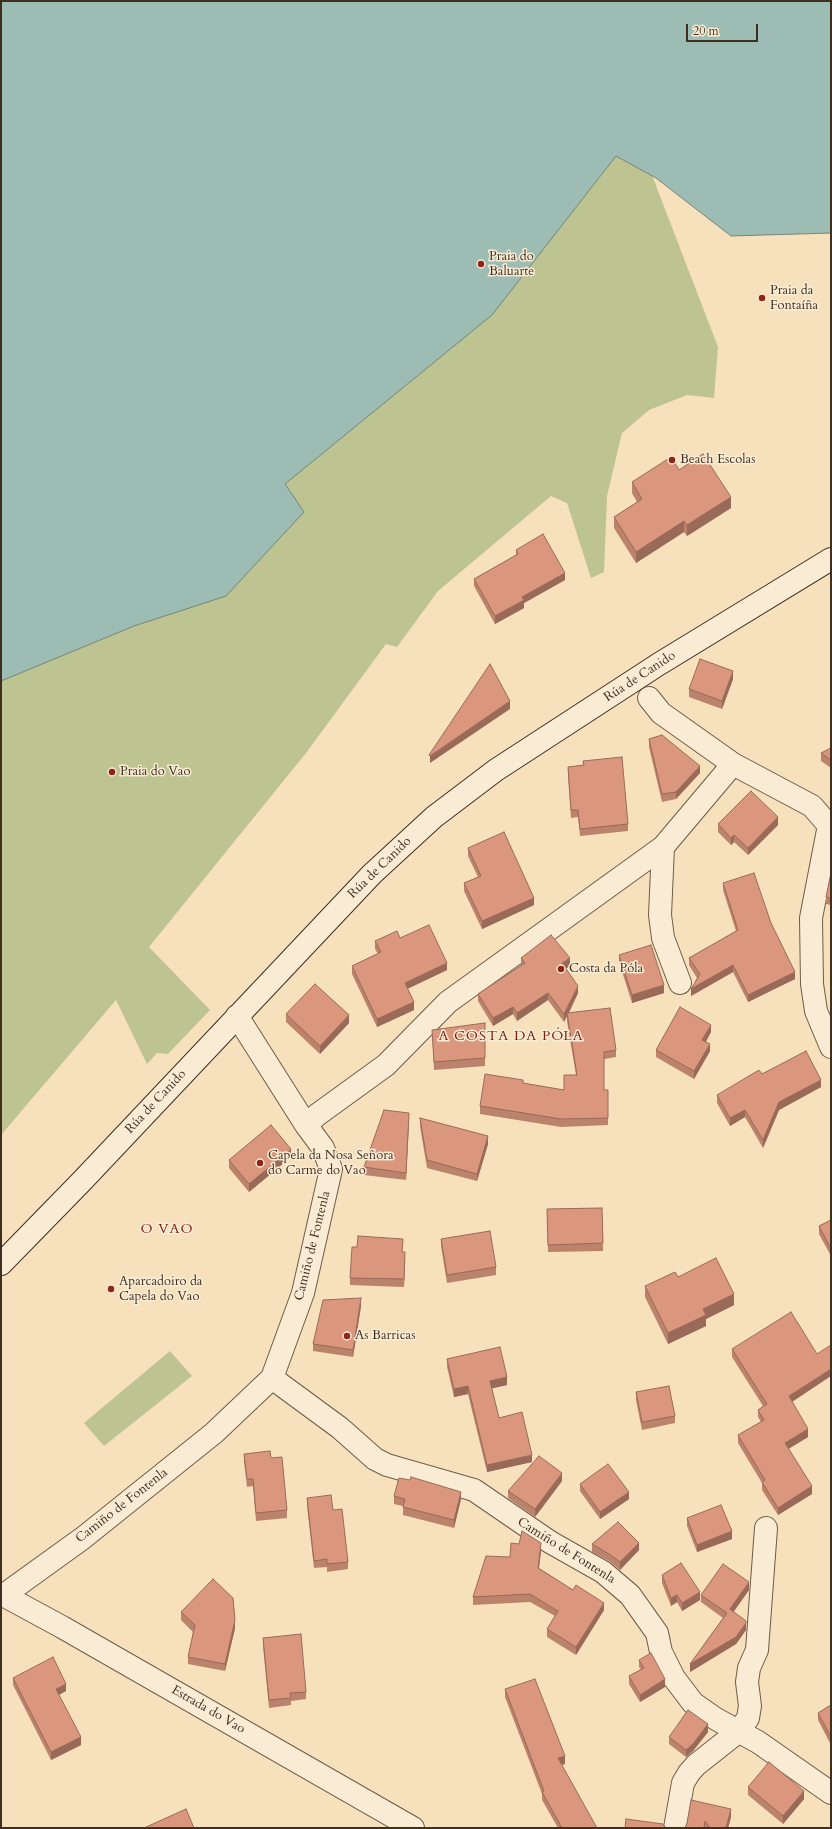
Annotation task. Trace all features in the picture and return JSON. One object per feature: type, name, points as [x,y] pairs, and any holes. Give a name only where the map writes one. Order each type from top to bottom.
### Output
[{"type":"street","name":"Rúa de Canido","points":[[1,1264],[82,1181],[372,874],[434,817],[496,770],[653,668],[831,559]]},
{"type":"street","points":[[649,698],[661,713],[732,764],[812,806],[830,826],[811,918],[812,984],[816,1011],[831,1047]]},
{"type":"street","points":[[306,1125],[317,1115],[386,1065],[448,1002],[663,847],[732,764]]},
{"type":"street","points":[[663,847],[660,915],[664,938],[680,983]]},
{"type":"street","name":"Camiño de Fontenla","points":[[2,1595],[84,1538],[214,1433],[272,1378],[304,1293],[331,1169],[323,1148],[306,1125],[237,1016]]},
{"type":"street","name":"Camiño de Fontenla","points":[[272,1378],[340,1428],[375,1459],[387,1465],[474,1490],[550,1542],[603,1572],[630,1595],[656,1633],[661,1652],[674,1678],[693,1703],[716,1719],[758,1742],[831,1793]]},
{"type":"street","points":[[675,1828],[683,1783],[696,1765],[739,1731],[748,1718],[750,1706],[747,1682],[749,1668],[757,1650],[766,1528]]},
{"type":"street","name":"Estrada do Vao","points":[[2,1595],[62,1627],[413,1828]]},
{"type":"green space","points":[[590,14],[718,347],[714,398],[687,395],[649,410],[622,433],[607,496],[604,572],[591,578],[567,503],[551,496],[438,591],[397,647],[386,644],[306,753],[149,947],[210,1010],[168,1054],[157,1053],[147,1064],[116,1000],[1,1135],[1,556]]},
{"type":"green space","points":[[170,1351],[192,1376],[104,1446],[84,1423]]},
{"type":"water","points":[[1,1],[831,1],[831,233],[731,236],[656,178],[616,156],[492,315],[285,484],[304,512],[226,596],[134,626],[1,681]]},
{"type":"building","points":[[703,454],[731,497],[687,525],[684,521],[636,552],[614,517],[642,499],[632,482],[671,457],[679,470]]},
{"type":"building","points":[[543,534],[565,573],[522,597],[524,600],[495,616],[474,579],[518,554],[516,550]]},
{"type":"building","points":[[700,659],[733,671],[722,701],[689,689]]},
{"type":"building","points":[[490,664],[510,701],[430,756],[429,755]]},
{"type":"building","points":[[662,735],[700,766],[676,792],[662,794],[649,739]]},
{"type":"building","points":[[831,748],[831,760],[821,753]]},
{"type":"building","points":[[622,757],[628,824],[580,829],[578,810],[571,810],[568,767],[584,765],[583,761]]},
{"type":"building","points":[[751,791],[778,817],[748,848],[734,835],[731,838],[718,824]]},
{"type":"building","points":[[504,832],[534,898],[482,921],[464,883],[481,876],[468,848]]},
{"type":"building","points":[[754,873],[771,923],[795,972],[748,995],[733,965],[691,989],[700,974],[689,958],[738,930],[723,883]]},
{"type":"building","points":[[831,873],[831,898],[826,897]]},
{"type":"building","points":[[429,925],[447,963],[405,983],[414,1002],[377,1019],[352,966],[381,952],[375,941],[397,931],[400,938]]},
{"type":"building","points":[[551,935],[570,958],[562,963],[578,986],[564,1014],[548,993],[517,1013],[513,1007],[493,1018],[478,994],[525,963],[521,958]]},
{"type":"building","points":[[651,945],[664,985],[632,995],[619,955]]},
{"type":"building","points":[[315,984],[349,1015],[320,1046],[286,1014]]},
{"type":"building","points":[[680,1007],[711,1025],[702,1040],[710,1044],[694,1071],[656,1050]]},
{"type":"building","points":[[610,1008],[616,1050],[604,1052],[604,1090],[608,1090],[608,1118],[561,1119],[480,1106],[485,1074],[523,1080],[523,1083],[564,1090],[564,1075],[577,1075],[567,1013]]},
{"type":"building","points":[[485,1023],[485,1058],[434,1062],[432,1030]]},
{"type":"building","points":[[806,1051],[821,1080],[779,1102],[763,1140],[745,1110],[730,1118],[717,1095],[759,1070],[762,1074]]},
{"type":"building","points":[[384,1110],[409,1113],[406,1173],[364,1167]]},
{"type":"building","points":[[420,1118],[488,1136],[477,1174],[427,1160]]},
{"type":"building","name":"Capela da Nosa Señora do Carme do Vao","points":[[271,1125],[291,1149],[249,1184],[229,1160]]},
{"type":"building","points":[[602,1208],[603,1243],[548,1245],[547,1209]]},
{"type":"building","points":[[831,1220],[831,1249],[819,1226]]},
{"type":"building","points":[[490,1231],[496,1267],[447,1275],[441,1239]]},
{"type":"building","points":[[358,1236],[403,1239],[402,1252],[405,1252],[404,1279],[350,1278],[352,1247],[357,1247]]},
{"type":"building","points":[[716,1258],[734,1294],[703,1309],[706,1315],[668,1333],[645,1286],[675,1272],[678,1277]]},
{"type":"building","points":[[361,1298],[353,1350],[313,1344],[323,1300]]},
{"type":"building","points":[[791,1312],[817,1354],[831,1345],[831,1369],[789,1396],[808,1429],[785,1443],[812,1486],[778,1508],[762,1482],[765,1480],[738,1435],[764,1420],[758,1410],[767,1404],[732,1349]]},
{"type":"building","points":[[500,1347],[507,1377],[490,1381],[499,1418],[522,1412],[532,1455],[487,1465],[468,1386],[454,1389],[447,1359]]},
{"type":"building","points":[[669,1386],[675,1416],[642,1422],[636,1392]]},
{"type":"building","points":[[270,1451],[271,1458],[282,1457],[287,1510],[256,1513],[253,1479],[247,1479],[244,1454]]},
{"type":"building","points":[[539,1456],[562,1473],[535,1509],[508,1491]]},
{"type":"building","points":[[608,1464],[629,1492],[600,1512],[580,1484]]},
{"type":"building","points":[[411,1477],[461,1492],[454,1520],[403,1507],[405,1499],[394,1496],[399,1478],[410,1480]]},
{"type":"building","points":[[331,1495],[333,1510],[342,1509],[348,1562],[327,1564],[327,1559],[314,1561],[307,1498]]},
{"type":"building","points":[[721,1505],[732,1531],[697,1545],[687,1518]]},
{"type":"building","points":[[618,1522],[639,1543],[620,1562],[592,1544]]},
{"type":"building","points":[[522,1531],[541,1543],[538,1568],[573,1590],[576,1585],[604,1603],[576,1647],[547,1629],[558,1611],[530,1594],[473,1597],[486,1556],[510,1557],[511,1543],[519,1544]]},
{"type":"building","points":[[681,1563],[700,1592],[682,1603],[677,1595],[671,1598],[662,1575]]},
{"type":"building","points":[[723,1564],[749,1582],[730,1609],[746,1621],[746,1623],[736,1637],[690,1664],[727,1613],[701,1595]]},
{"type":"building","points":[[213,1579],[233,1598],[235,1620],[225,1664],[188,1657],[195,1625],[181,1612]]},
{"type":"building","points":[[301,1634],[306,1692],[290,1693],[291,1698],[269,1700],[263,1638]]},
{"type":"building","points":[[651,1653],[665,1679],[640,1695],[629,1676],[644,1668],[639,1660]]},
{"type":"building","points":[[53,1657],[66,1684],[56,1689],[81,1737],[51,1752],[13,1678]]},
{"type":"building","points":[[535,1679],[565,1756],[558,1758],[597,1828],[562,1828],[542,1792],[544,1791],[505,1689]]},
{"type":"building","points":[[831,1705],[831,1737],[818,1713]]},
{"type":"building","points":[[688,1710],[708,1724],[693,1744],[686,1750],[669,1737]]},
{"type":"building","points":[[769,1762],[804,1791],[783,1816],[748,1787]]},
{"type":"building","points":[[691,1800],[731,1809],[726,1828],[710,1828],[705,1821],[704,1828],[685,1828]]},
{"type":"building","points":[[186,1809],[194,1828],[144,1828]]},
{"type":"building","points":[[626,1819],[663,1824],[666,1828],[625,1828]]},
{"type":"place","name":"Praia do Baluarte","points":[[481,264]]},
{"type":"place","name":"Praia da Fontaíña","points":[[762,298]]},
{"type":"place","name":"Beach Escolas","points":[[672,460]]},
{"type":"place","name":"Praia do Vao","points":[[112,772]]},
{"type":"place","name":"Costa da Póla","points":[[561,969]]},
{"type":"place","name":"Capela da Nosa Señora do Carme do Vao","points":[[260,1163]]},
{"type":"place","name":"Aparcadoiro da Capela do Vao","points":[[111,1289]]},
{"type":"place","name":"As Barricas","points":[[347,1336]]},
{"type":"district","name":"A COSTA DA PÓLA","points":[[511,1037]]},
{"type":"district","name":"O VAO","points":[[167,1230]]}]
